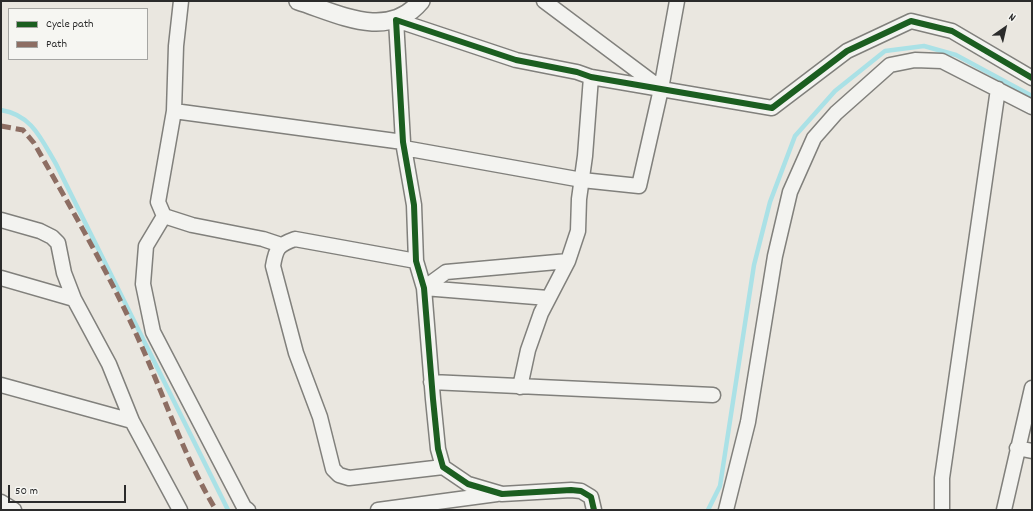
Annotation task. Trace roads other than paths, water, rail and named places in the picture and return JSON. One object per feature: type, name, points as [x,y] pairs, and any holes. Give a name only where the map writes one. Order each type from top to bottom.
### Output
[{"type":"street","points":[[181,1],[176,46],[174,111],[158,202],[164,216],[192,225],[264,239],[281,245]]},
{"type":"street","points":[[298,1],[363,21],[383,23],[396,20],[414,9],[421,1]]},
{"type":"street","points":[[544,1],[661,89]]},
{"type":"street","points":[[174,111],[404,145],[582,180],[639,186],[661,89],[677,1]]},
{"type":"street","points":[[396,20],[516,60],[577,72],[591,77],[772,108],[847,51],[911,20],[952,31],[1032,78]]},
{"type":"street","points":[[396,20],[404,145],[414,205],[416,261],[424,288],[438,449],[443,467],[468,484],[502,494]]},
{"type":"street","points":[[726,510],[748,422],[775,256],[790,192],[814,138],[836,113],[890,65],[914,60],[942,60],[1032,108]]},
{"type":"street","points":[[520,387],[528,350],[548,298],[568,261],[578,231],[591,77]]},
{"type":"street","points":[[942,510],[942,478],[998,89]]},
{"type":"street","points":[[164,216],[146,246],[144,269],[143,284],[154,332],[244,507],[248,510]]},
{"type":"street","points":[[1,220],[40,231],[52,237],[58,243],[64,273],[74,299],[109,364],[132,421],[180,510]]},
{"type":"street","points":[[416,261],[295,239],[281,245],[275,253],[273,266],[296,354],[320,417],[333,469],[339,475],[349,478],[443,467]]},
{"type":"street","points":[[424,288],[446,272],[568,261]]},
{"type":"street","points":[[1,278],[74,299]]},
{"type":"street","points":[[424,288],[548,298]]},
{"type":"street","points":[[431,382],[713,395]]},
{"type":"street","points":[[1,385],[132,421]]},
{"type":"street","points":[[1004,510],[1032,388]]},
{"type":"street","points":[[1017,448],[1032,451]]},
{"type":"street","points":[[378,510],[502,494],[571,490],[581,492],[592,497],[594,510]]},
{"type":"street","points":[[1,502],[14,510]]},
{"type":"waterway","points":[[708,510],[720,486],[754,265],[770,202],[795,136],[835,91],[885,51],[924,46],[956,55],[1032,96]]},
{"type":"waterway","points":[[1,110],[21,117],[28,123],[40,137],[56,164],[228,510]]}]
